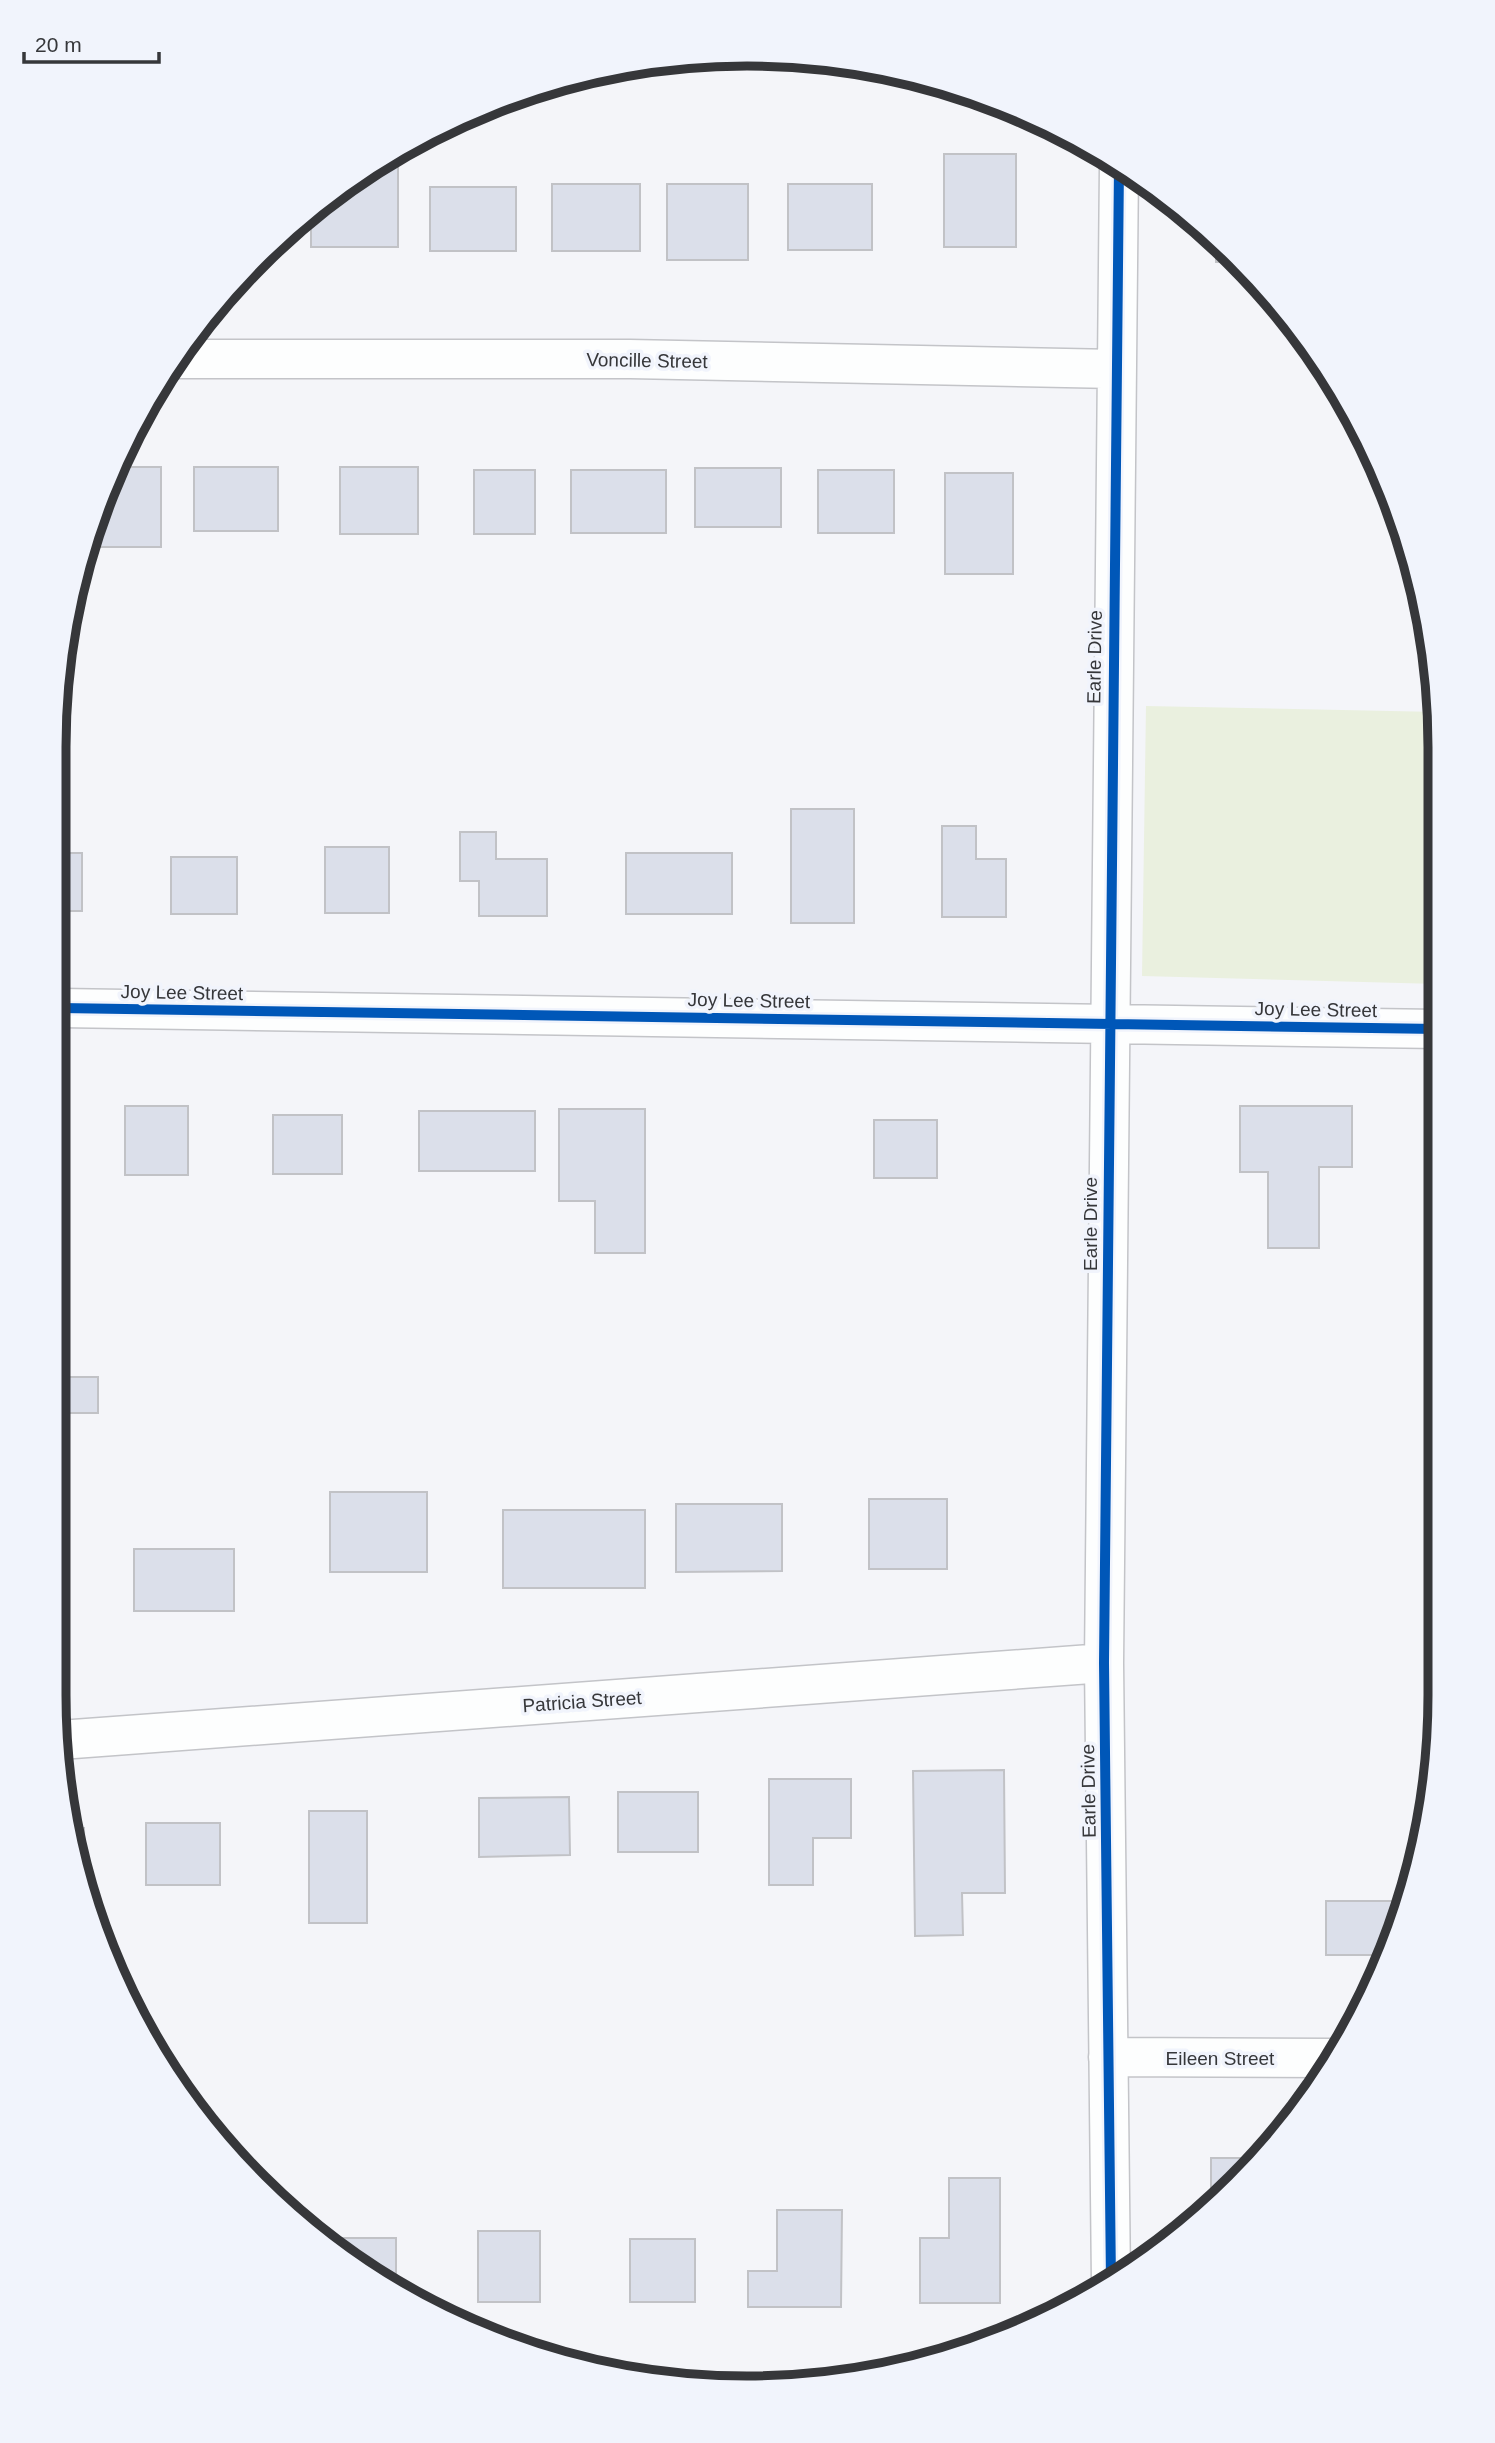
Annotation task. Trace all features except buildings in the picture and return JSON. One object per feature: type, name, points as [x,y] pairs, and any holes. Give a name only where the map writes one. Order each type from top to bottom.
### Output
[{"type":"street","name":"Earle Drive","points":[[1111,2271],[1104,1663],[1108,1022],[1119,177]]},
{"type":"street","name":"Voncille Street","points":[[188,359],[629,359],[1115,369]]},
{"type":"street","name":"Joy Lee Street","points":[[66,1008],[1428,1029]]},
{"type":"street","name":"Patricia Street","points":[[68,1739],[1104,1663]]},
{"type":"street","name":"Eileen Street","points":[[1108,2057],[1324,2058]]},
{"type":"green space","points":[[1146,706],[1427,712],[1428,984],[1142,976]]},
{"type":"cycle path","points":[[1111,2271],[1104,1663],[1119,177]]},
{"type":"cycle path","points":[[66,1008],[1428,1029]]}]
